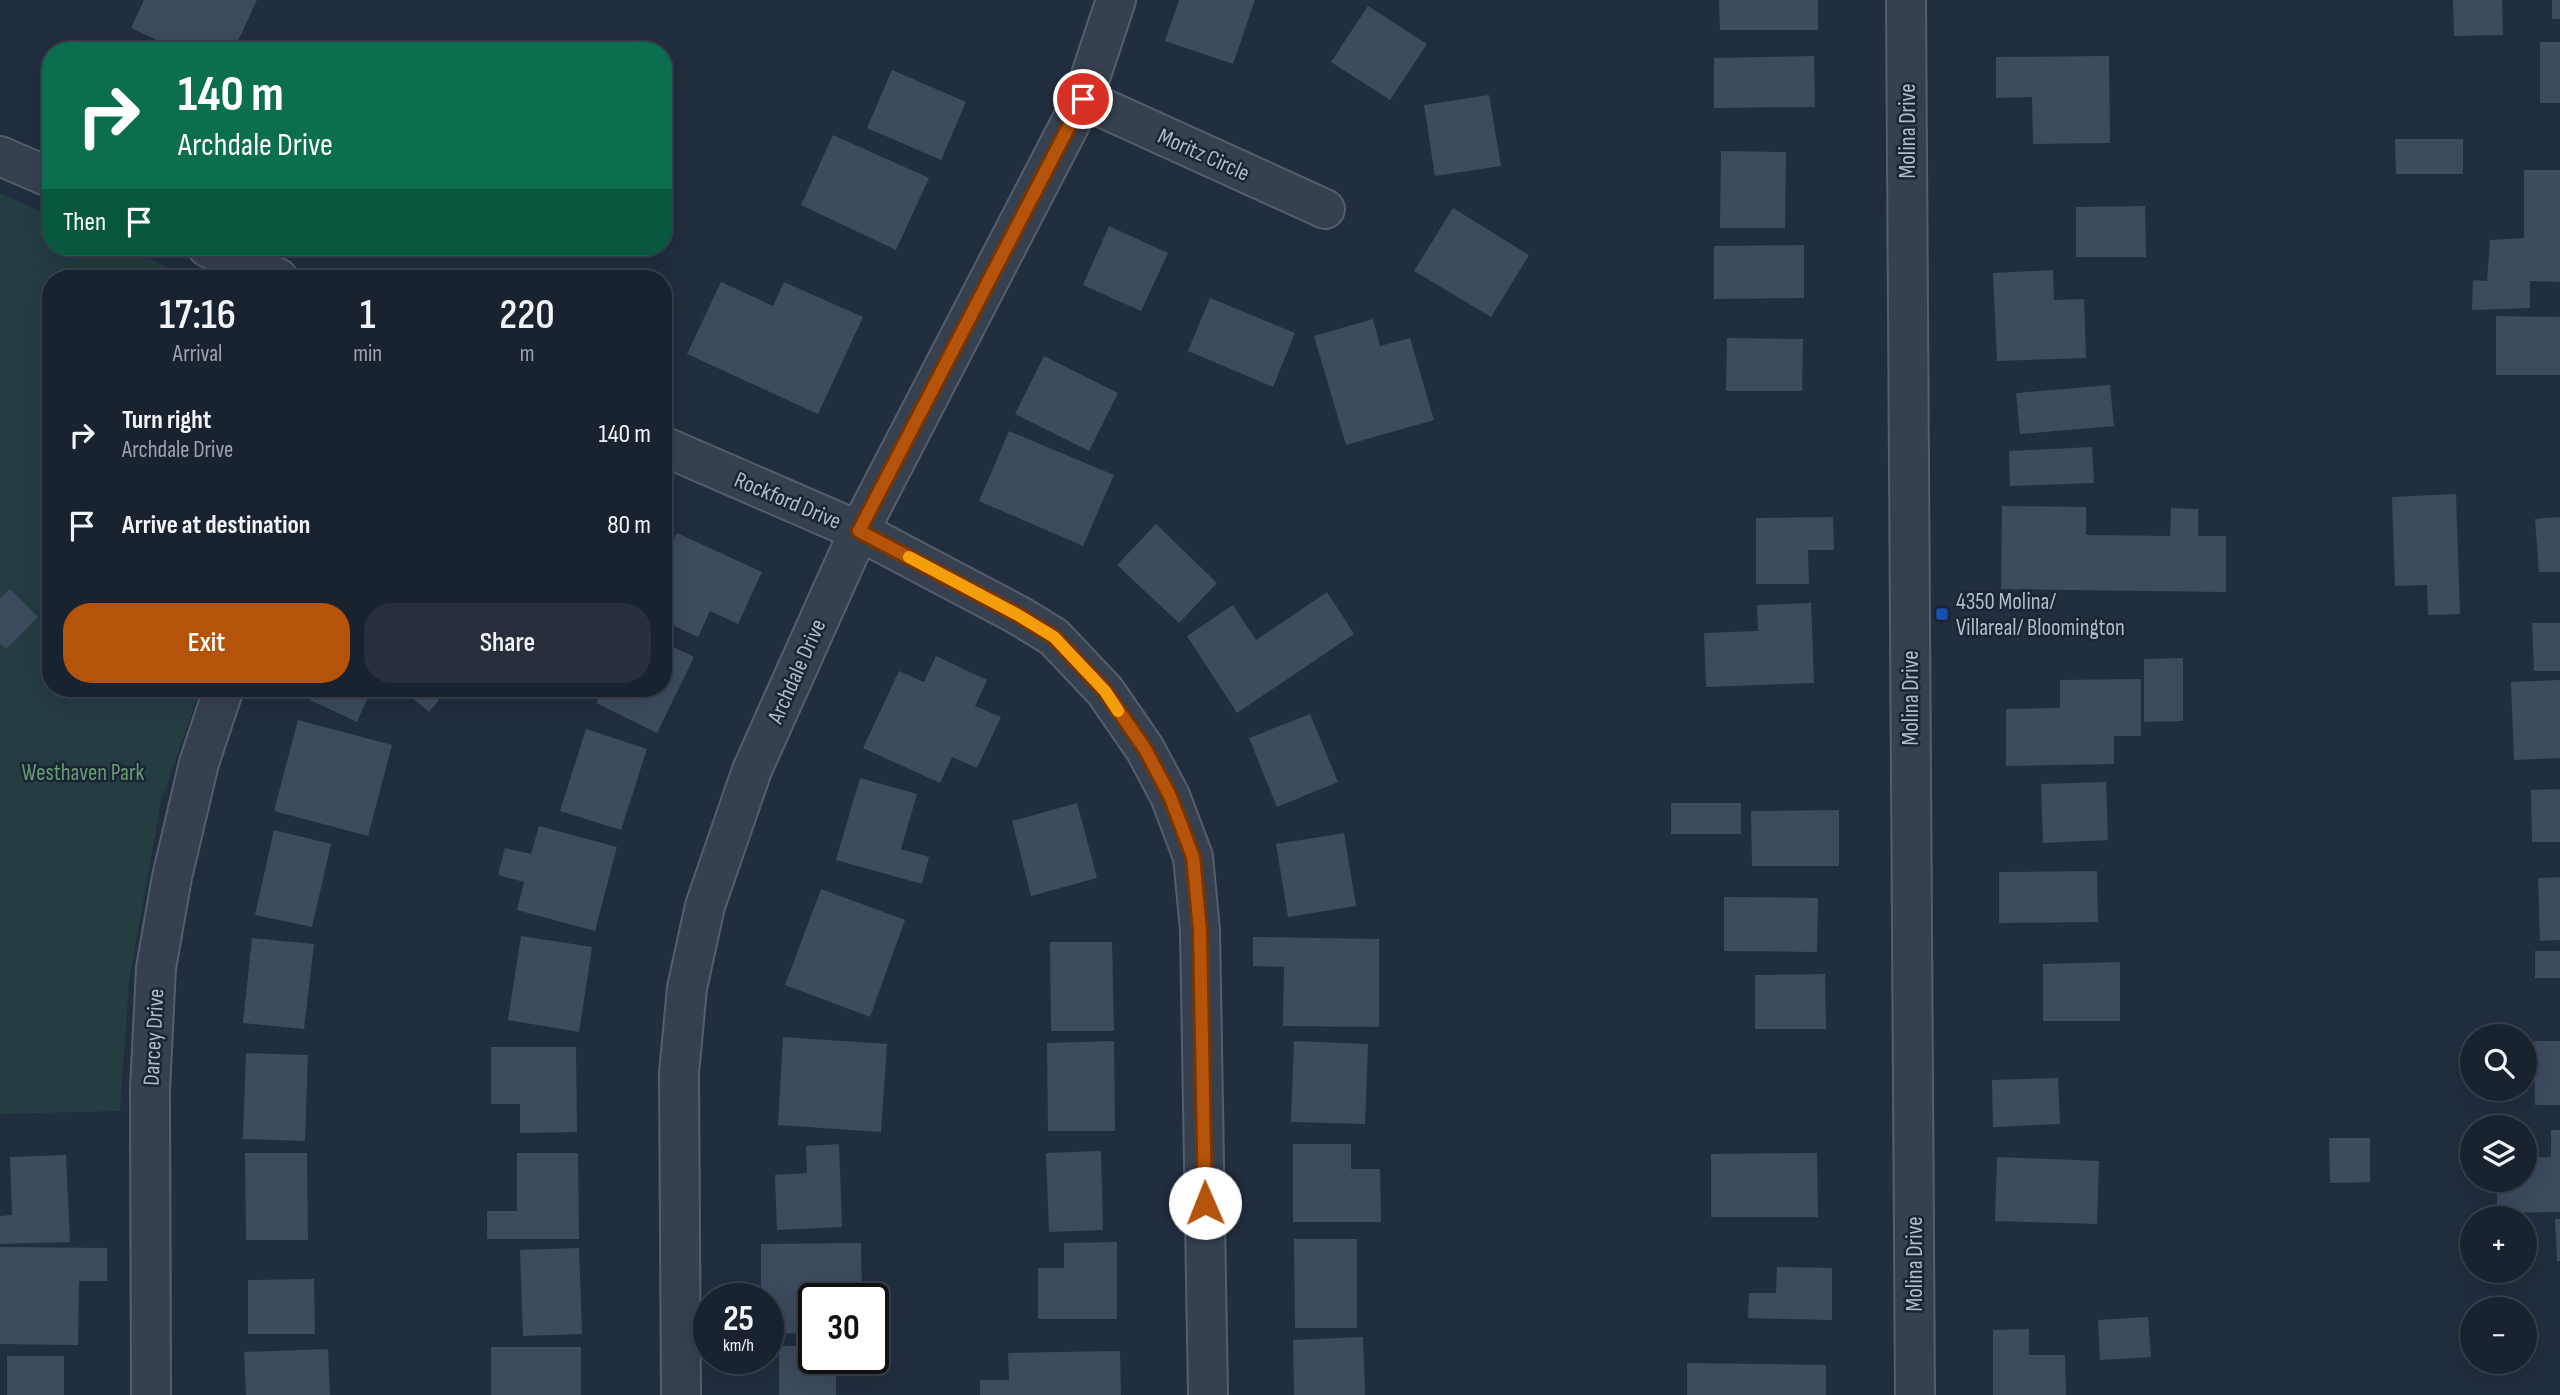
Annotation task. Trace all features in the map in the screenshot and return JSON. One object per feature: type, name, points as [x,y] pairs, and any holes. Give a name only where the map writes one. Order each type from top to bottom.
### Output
[{"type":"street","name":"Archdale Drive","points":[[681,1395],[679,1073],[687,988],[705,906],[752,770],[859,531],[1083,99],[1116,0]]},
{"type":"street","name":"Molina Drive","points":[[1906,0],[1915,1395]]},
{"type":"street","name":"Moritz Circle","points":[[1083,99],[1325,209]]},
{"type":"street","points":[[0,156],[42,174]]},
{"type":"street","points":[[228,256],[260,270]]},
{"type":"street","name":"Rockford Drive","points":[[672,450],[859,531],[1018,615],[1054,637],[1105,691],[1145,749],[1170,796],[1193,857],[1200,930],[1208,1395]]},
{"type":"street","name":"Darcey Drive","points":[[150,1395],[150,1090],[156,968],[175,864],[199,763],[221,697]]},
{"type":"green space","name":"Westhaven Park","points":[[0,193],[42,212],[42,256],[143,256],[175,270],[42,270],[42,697],[198,697],[161,801],[129,982],[120,1111],[0,1114]]},
{"type":"building","points":[[144,0],[257,0],[237,42],[161,42],[131,28]]},
{"type":"building","points":[[1179,0],[1255,0],[1233,64],[1165,41]]},
{"type":"building","points":[[1719,0],[1818,0],[1818,30],[1720,30]]},
{"type":"building","points":[[2453,0],[2502,0],[2503,35],[2454,36]]},
{"type":"building","points":[[2552,0],[2560,0],[2560,19],[2552,19]]},
{"type":"building","points":[[1368,6],[1427,44],[1390,100],[1331,62]]},
{"type":"building","points":[[2540,42],[2560,42],[2560,103],[2540,103]]},
{"type":"building","points":[[1814,56],[1815,107],[1714,108],[1714,58]]},
{"type":"building","points":[[2109,56],[2110,143],[2033,144],[2032,97],[1996,98],[1996,57]]},
{"type":"building","points":[[892,70],[966,102],[941,160],[867,128]]},
{"type":"building","points":[[1489,95],[1501,166],[1435,176],[1424,105]]},
{"type":"building","points":[[833,135],[929,178],[896,250],[801,205]]},
{"type":"building","points":[[2395,139],[2463,139],[2463,174],[2396,174]]},
{"type":"building","points":[[1721,151],[1786,152],[1785,228],[1720,228]]},
{"type":"building","points":[[2524,170],[2560,170],[2560,282],[2530,281],[2530,308],[2472,310],[2473,280],[2487,281],[2490,240],[2524,238]]},
{"type":"building","points":[[2145,206],[2146,257],[2076,257],[2076,207]]},
{"type":"building","points":[[1453,208],[1529,255],[1491,317],[1414,271]]},
{"type":"building","points":[[1109,226],[1168,253],[1141,311],[1083,285]]},
{"type":"building","points":[[1804,245],[1804,298],[1714,299],[1714,246]]},
{"type":"building","points":[[2053,270],[2054,300],[2084,299],[2086,358],[1997,361],[1993,273]]},
{"type":"building","points":[[721,282],[773,306],[784,282],[863,317],[818,414],[687,354]]},
{"type":"building","points":[[1210,298],[1295,333],[1273,387],[1188,351]]},
{"type":"building","points":[[2496,316],[2560,317],[2560,375],[2496,375]]},
{"type":"building","points":[[1373,319],[1380,346],[1410,338],[1434,420],[1346,445],[1314,336]]},
{"type":"building","points":[[1727,338],[1803,339],[1802,391],[1726,391]]},
{"type":"building","points":[[1044,356],[1118,393],[1089,451],[1015,414]]},
{"type":"building","points":[[2110,385],[2114,426],[2020,434],[2016,393]]},
{"type":"building","points":[[1009,431],[1114,475],[1083,546],[979,501]]},
{"type":"building","points":[[2092,447],[2094,483],[2010,486],[2009,451]]},
{"type":"building","points":[[2456,494],[2460,614],[2428,615],[2427,585],[2395,586],[2392,497]]},
{"type":"building","points":[[2002,506],[2086,507],[2086,535],[2170,536],[2171,508],[2198,509],[2198,536],[2226,536],[2226,592],[2001,589]]},
{"type":"building","points":[[1833,517],[1834,550],[1808,550],[1809,584],[1756,584],[1756,518]]},
{"type":"building","points":[[2560,517],[2560,572],[2539,572],[2535,519]]},
{"type":"building","points":[[1156,524],[1217,583],[1179,623],[1117,565]]},
{"type":"building","points":[[677,533],[762,572],[738,624],[710,611],[698,637],[672,625],[672,543]]},
{"type":"building","points":[[10,589],[38,617],[6,649],[0,643],[0,599]]},
{"type":"building","points":[[1327,592],[1354,634],[1237,713],[1187,636],[1233,605],[1256,640]]},
{"type":"building","points":[[1811,603],[1814,683],[1706,687],[1704,633],[1758,631],[1757,605]]},
{"type":"building","points":[[2532,623],[2560,623],[2560,671],[2534,671]]},
{"type":"building","points":[[672,646],[694,657],[657,733],[596,703],[599,697],[672,697]]},
{"type":"building","points":[[936,656],[987,680],[975,706],[1001,717],[977,768],[952,757],[940,783],[863,748],[899,671],[924,682]]},
{"type":"building","points":[[2183,658],[2183,721],[2144,722],[2144,659]]},
{"type":"building","points":[[2141,679],[2141,736],[2114,736],[2114,764],[2006,766],[2006,709],[2060,708],[2060,680]]},
{"type":"building","points":[[2560,680],[2560,758],[2514,760],[2511,682]]},
{"type":"building","points":[[312,697],[368,697],[357,722],[310,700]]},
{"type":"building","points":[[412,697],[442,697],[429,712]]},
{"type":"building","points":[[1310,714],[1338,782],[1277,807],[1249,738]]},
{"type":"building","points":[[298,720],[392,745],[368,836],[274,811]]},
{"type":"building","points":[[586,729],[647,749],[621,830],[560,811]]},
{"type":"building","points":[[860,778],[917,794],[901,849],[929,857],[922,884],[836,860]]},
{"type":"building","points":[[2106,782],[2108,840],[2043,843],[2041,784]]},
{"type":"building","points":[[2560,789],[2560,842],[2532,842],[2531,790]]},
{"type":"building","points":[[1077,803],[1097,878],[1031,896],[1012,821]]},
{"type":"building","points":[[1671,803],[1741,803],[1741,834],[1671,834]]},
{"type":"building","points":[[1839,810],[1839,866],[1752,866],[1751,811]]},
{"type":"building","points":[[539,826],[617,847],[595,931],[517,910],[524,882],[498,875],[505,848],[531,854]]},
{"type":"building","points":[[274,830],[331,844],[312,927],[255,915]]},
{"type":"building","points":[[1344,833],[1356,906],[1288,917],[1276,844]]},
{"type":"building","points":[[2097,871],[2098,922],[1999,923],[1999,872]]},
{"type":"building","points":[[2560,877],[2560,940],[2540,941],[2538,878]]},
{"type":"building","points":[[821,889],[905,920],[870,1017],[785,985]]},
{"type":"building","points":[[1724,897],[1818,898],[1817,952],[1724,951]]},
{"type":"building","points":[[521,936],[592,947],[579,1032],[508,1020]]},
{"type":"building","points":[[1253,937],[1379,939],[1379,1027],[1283,1026],[1284,967],[1253,966]]},
{"type":"building","points":[[252,938],[314,944],[304,1029],[243,1023]]},
{"type":"building","points":[[1050,942],[1112,942],[1114,1031],[1051,1031]]},
{"type":"building","points":[[2535,951],[2560,951],[2560,978],[2535,978]]},
{"type":"building","points":[[2120,962],[2120,1021],[2043,1021],[2043,964]]},
{"type":"building","points":[[1825,974],[1826,1029],[1755,1029],[1755,975]]},
{"type":"building","points":[[783,1037],[887,1044],[881,1132],[778,1125]]},
{"type":"building","points":[[1114,1041],[1115,1131],[1048,1131],[1047,1043]]},
{"type":"building","points":[[1294,1041],[1368,1044],[1365,1124],[1291,1122]]},
{"type":"building","points":[[2537,1041],[2560,1041],[2560,1105],[2535,1105]]},
{"type":"building","points":[[491,1047],[576,1047],[577,1132],[520,1133],[520,1104],[491,1104]]},
{"type":"building","points":[[246,1053],[308,1055],[305,1141],[243,1139]]},
{"type":"building","points":[[2058,1078],[2060,1124],[1993,1127],[1992,1080]]},
{"type":"building","points":[[2551,1130],[2560,1130],[2560,1212],[2537,1212],[2537,1206],[2497,1206],[2497,1192],[2537,1192],[2537,1158],[2551,1157]]},
{"type":"building","points":[[2329,1138],[2370,1138],[2370,1182],[2330,1183]]},
{"type":"building","points":[[839,1144],[842,1227],[777,1230],[775,1175],[807,1173],[806,1146]]},
{"type":"building","points":[[1293,1144],[1351,1144],[1351,1169],[1380,1169],[1381,1222],[1293,1222]]},
{"type":"building","points":[[1101,1151],[1103,1230],[1049,1232],[1046,1153]]},
{"type":"building","points":[[245,1153],[307,1153],[308,1240],[246,1240]]},
{"type":"building","points":[[517,1153],[578,1153],[579,1239],[487,1239],[487,1211],[517,1211]]},
{"type":"building","points":[[1817,1153],[1818,1217],[1711,1217],[1711,1154]]},
{"type":"building","points":[[66,1155],[70,1242],[0,1244],[0,1216],[12,1215],[10,1157]]},
{"type":"building","points":[[1997,1157],[2099,1161],[2097,1224],[1995,1221]]},
{"type":"building","points":[[2555,1219],[2560,1219],[2560,1261],[2557,1261]]},
{"type":"building","points":[[1294,1239],[1357,1239],[1357,1328],[1295,1328]]},
{"type":"building","points":[[1117,1242],[1117,1319],[1038,1319],[1038,1268],[1064,1268],[1064,1243]]},
{"type":"building","points":[[861,1243],[862,1283],[798,1283],[798,1333],[784,1334],[784,1283],[761,1283],[761,1244]]},
{"type":"building","points":[[0,1247],[107,1248],[107,1281],[79,1281],[78,1345],[0,1344]]},
{"type":"building","points":[[579,1248],[582,1334],[523,1336],[520,1250]]},
{"type":"building","points":[[1777,1267],[1832,1268],[1832,1320],[1748,1318],[1749,1293],[1776,1293]]},
{"type":"building","points":[[314,1279],[315,1334],[248,1334],[248,1280]]},
{"type":"building","points":[[2148,1317],[2151,1357],[2100,1360],[2098,1320]]},
{"type":"building","points":[[2029,1329],[2029,1355],[2065,1355],[2066,1395],[1993,1395],[1993,1330]]},
{"type":"building","points":[[1363,1337],[1365,1395],[1294,1395],[1293,1340]]},
{"type":"building","points":[[784,1346],[798,1346],[798,1374],[864,1374],[836,1375],[836,1395],[779,1395],[779,1374],[784,1374]]},
{"type":"building","points":[[491,1347],[581,1347],[581,1395],[491,1395]]},
{"type":"building","points":[[328,1349],[330,1395],[246,1395],[244,1352]]},
{"type":"building","points":[[1120,1351],[1121,1395],[980,1395],[980,1380],[1009,1380],[1008,1353]]},
{"type":"building","points":[[7,1356],[64,1356],[64,1395],[7,1395]]},
{"type":"building","points":[[1687,1363],[1826,1365],[1826,1395],[1687,1395]]},
{"type":"slow traffic","points":[[909,557],[1054,637],[1105,691],[1118,711]]},
{"type":"place","name":"4350 Molina/ Villareal/ Bloomington","points":[[1942,614]]},
{"type":"route","points":[[1083,99],[859,531],[1018,615],[1054,637],[1105,691],[1145,749],[1170,796],[1193,857],[1200,930],[1205,1203]]}]
